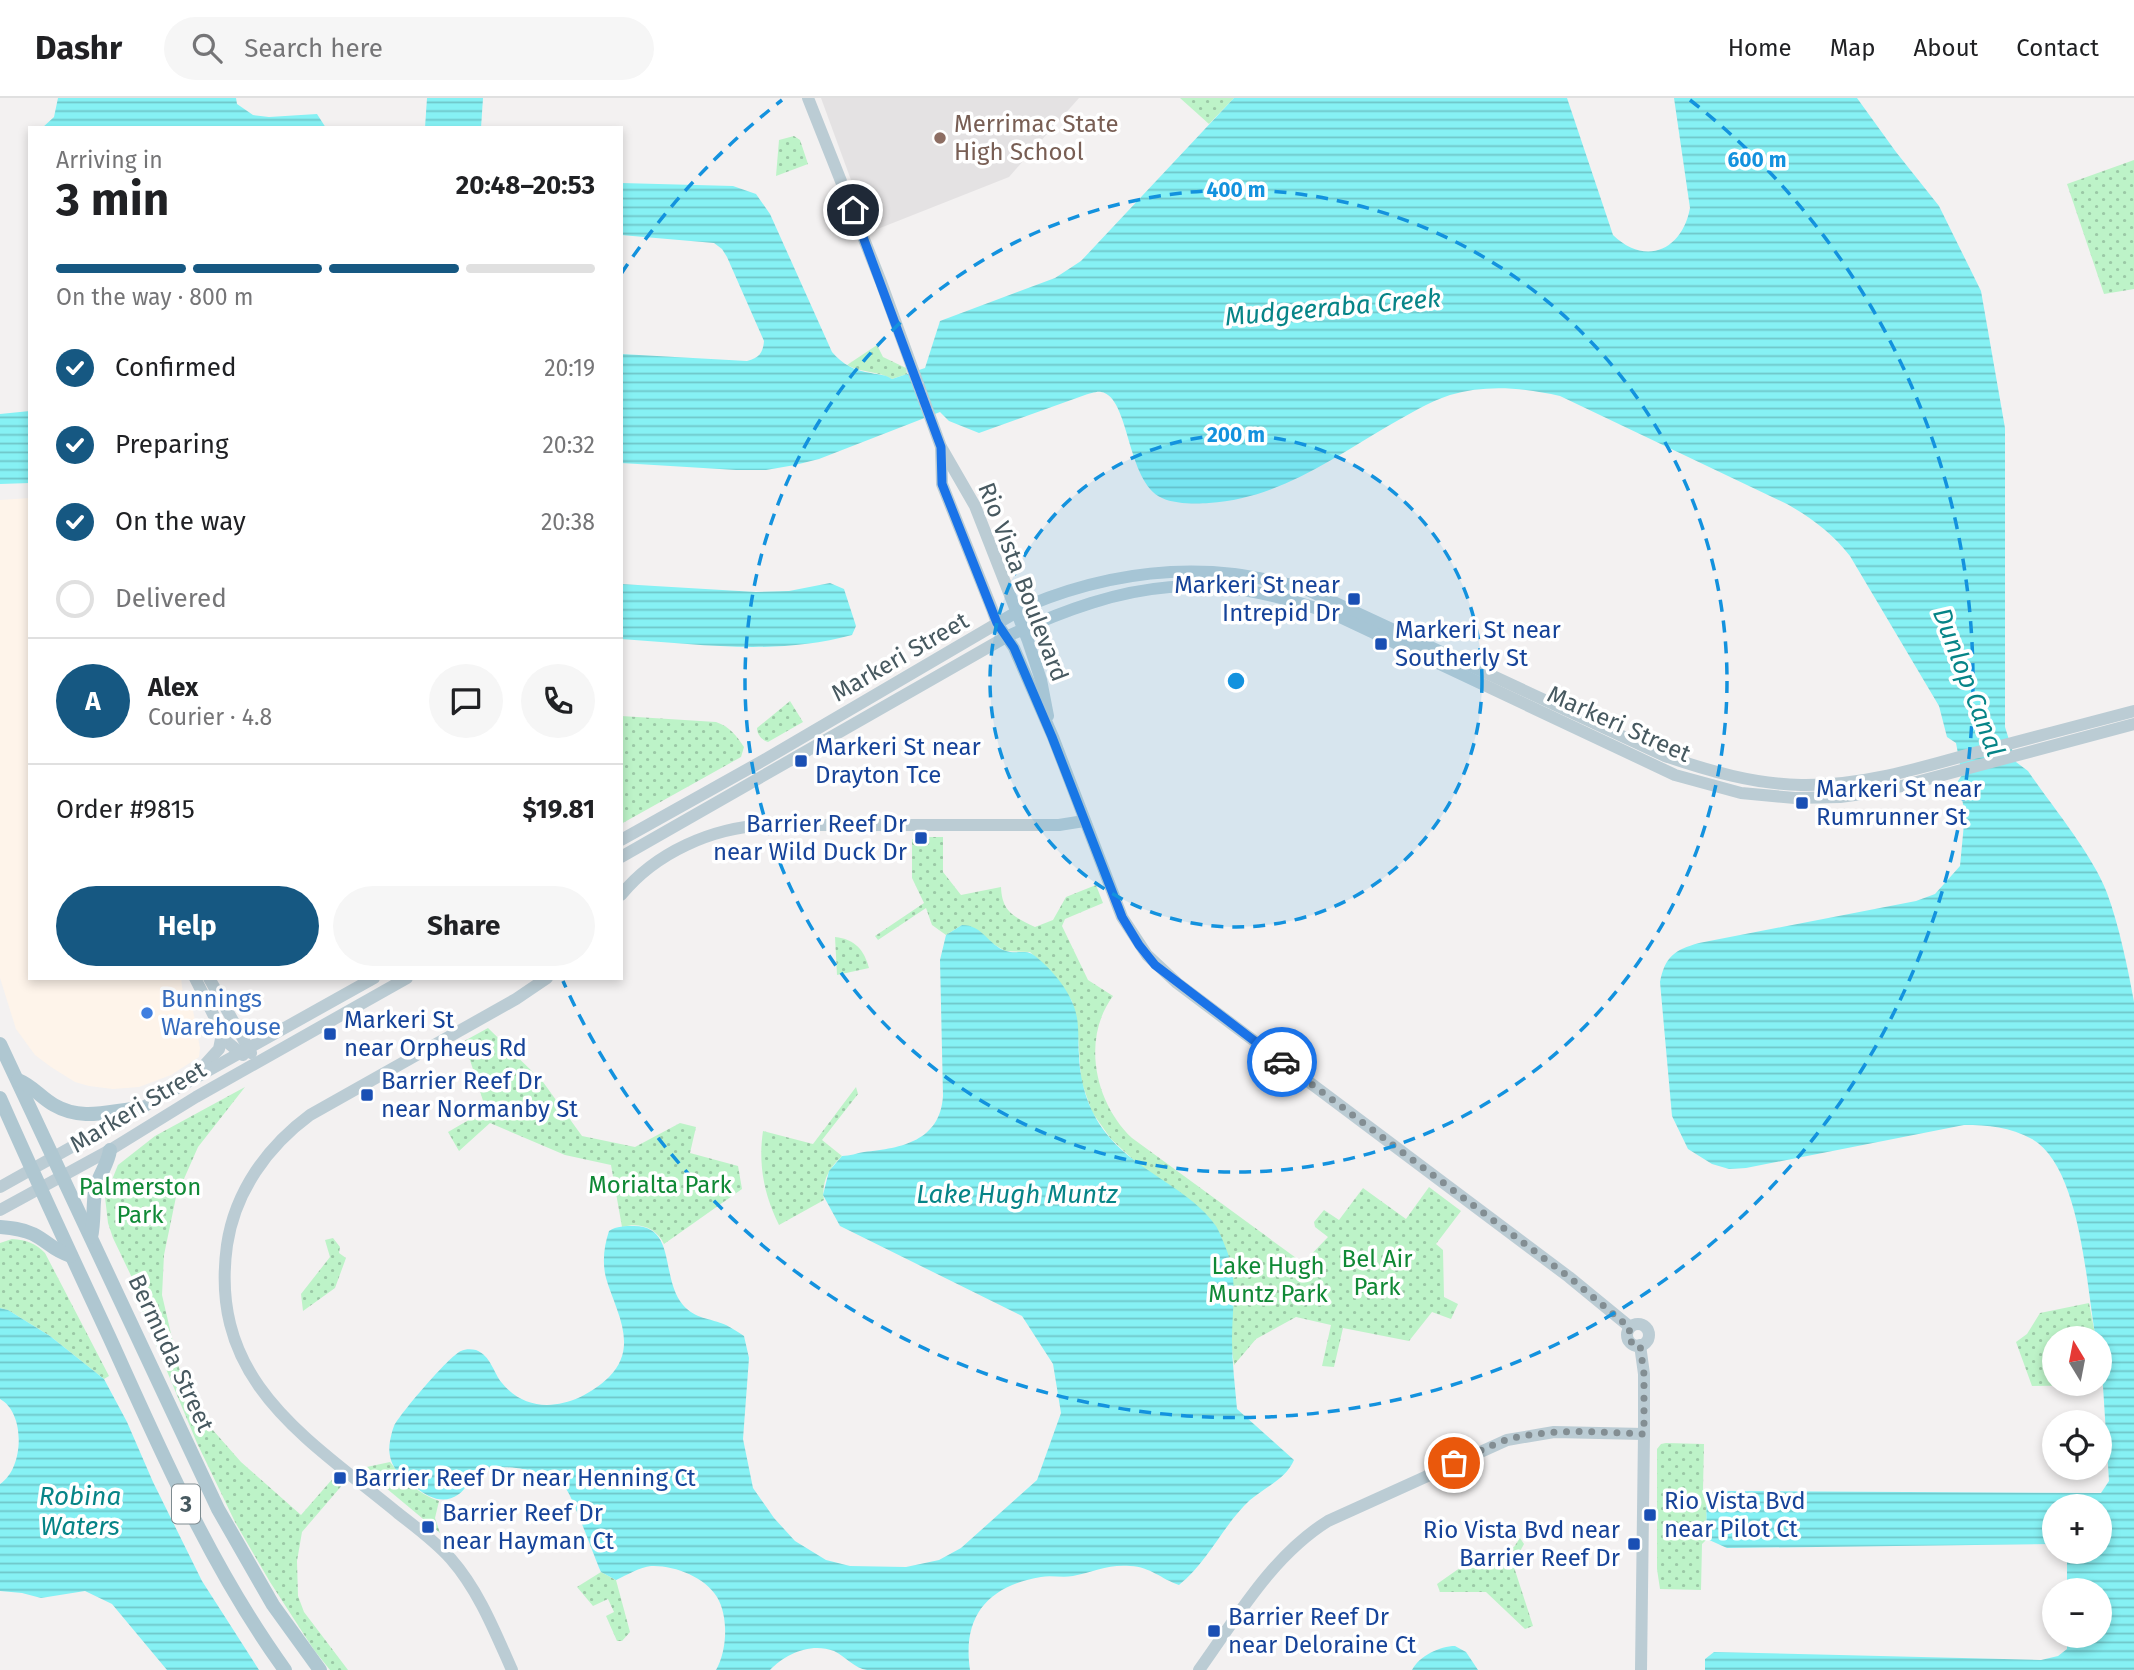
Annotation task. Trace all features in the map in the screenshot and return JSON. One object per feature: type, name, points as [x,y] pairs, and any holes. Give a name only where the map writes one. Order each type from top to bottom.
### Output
[{"type":"main road","name":"Bermuda Street","points":[[0,1044],[218,1509],[261,1585],[320,1670]]},
{"type":"main road","points":[[18,1080],[31,1085],[55,1106],[76,1114],[99,1115],[142,1108]]},
{"type":"main road","name":"Bermuda Street","points":[[0,1098],[203,1539],[237,1598],[285,1670]]},
{"type":"main road","points":[[91,1237],[96,1187],[108,1162],[110,1150]]},
{"type":"main road","points":[[0,1227],[26,1231],[56,1251],[71,1256]]},
{"type":"street","name":"Rio Vista Boulevard","points":[[808,98],[941,447],[975,506],[1023,629],[1041,680],[1052,737]]},
{"type":"street","name":"Rio Vista Boulevard","points":[[941,447],[942,484],[997,623],[1014,648],[1052,737],[1122,917],[1139,945],[1155,965],[1569,1277],[1630,1328],[1640,1325],[1647,1330],[1647,1341],[1640,1345],[1644,1374],[1644,1434]]},
{"type":"street","name":"Markeri Street","points":[[623,839],[764,760],[1016,612],[1059,592],[1090,583],[1174,572],[1236,574],[1298,586],[1665,756],[1740,778],[1801,785],[1836,783],[1897,774],[2134,724]]},
{"type":"street","name":"Markeri Street","points":[[623,856],[1006,637],[1060,613],[1109,596],[1156,587],[1209,586],[1249,590],[1293,600],[1338,616],[1675,775],[1741,793],[1784,797],[1840,797],[1883,791],[1934,779],[2134,710]]},
{"type":"street","points":[[623,893],[640,875],[669,855],[709,835],[737,827],[1059,825],[1084,821]]},
{"type":"street","points":[[196,980],[230,1046],[244,1051],[256,1062]]},
{"type":"street","points":[[210,980],[244,1051]]},
{"type":"street","name":"Markeri Street","points":[[0,1187],[370,980]]},
{"type":"street","name":"Markeri Street","points":[[0,1210],[110,1150],[256,1062],[403,980]]},
{"type":"street","points":[[512,1670],[478,1596],[453,1561],[423,1532],[290,1423],[260,1390],[243,1361],[231,1330],[225,1288],[225,1257],[233,1217],[247,1186],[274,1147],[295,1126],[320,1109],[516,999],[544,980]]},
{"type":"street","points":[[187,1083],[219,1049],[222,1041],[218,1012],[223,1004]]},
{"type":"street","points":[[1199,1670],[1279,1561],[1305,1536],[1328,1521],[1507,1440],[1555,1432],[1644,1434],[1641,1670]]},
{"type":"shaded area","name":"Merrimac State High School","points":[[821,98],[1079,98],[1009,177],[870,232]]},
{"type":"shaded area","points":[[28,498],[28,980],[181,980],[183,994],[190,994],[200,1048],[199,1057],[171,1075],[139,1087],[113,1089],[75,1082],[35,1055],[16,1029],[0,978],[0,500]]},
{"type":"green space","points":[[1180,98],[1234,98],[1209,124]]},
{"type":"green space","points":[[794,136],[800,140],[808,164],[776,176],[779,140]]},
{"type":"green space","points":[[2134,160],[2134,289],[2104,294],[2067,184]]},
{"type":"green space","points":[[877,345],[883,357],[906,368],[907,374],[892,379],[847,365]]},
{"type":"green space","points":[[790,701],[803,722],[768,742],[764,740],[757,728]]},
{"type":"green space","points":[[623,716],[716,722],[732,732],[744,747],[741,757],[623,823]]},
{"type":"green space","points":[[943,837],[943,872],[961,895],[1001,887],[1004,903],[1011,913],[1035,927],[1053,920],[1066,897],[1096,885],[1103,903],[1065,919],[1062,926],[1088,980],[1113,996],[1097,1031],[1095,1051],[1101,1089],[1109,1107],[1132,1138],[1303,1263],[1328,1237],[1315,1227],[1314,1222],[1324,1210],[1339,1220],[1363,1188],[1406,1219],[1429,1187],[1461,1211],[1436,1244],[1443,1250],[1444,1297],[1458,1304],[1451,1319],[1432,1312],[1409,1341],[1343,1328],[1334,1367],[1322,1366],[1331,1325],[1296,1317],[1256,1339],[1234,1365],[1216,1227],[1200,1210],[1138,1164],[1111,1139],[1092,1112],[1081,1080],[1078,1035],[1072,1001],[1054,975],[1030,952],[1005,951],[962,925],[946,935],[932,925],[926,908],[878,940],[875,936],[924,903],[912,878],[912,839]]},
{"type":"green space","points":[[835,937],[858,946],[869,968],[837,975]]},
{"type":"green space","name":"Morialta Park","points":[[488,1028],[543,1082],[582,1136],[635,1147],[680,1123],[696,1127],[690,1153],[738,1166],[742,1189],[664,1244],[656,1233],[646,1227],[622,1227],[611,1165],[565,1155],[490,1123],[459,1151],[448,1132],[486,1110],[470,1060],[457,1045]]},
{"type":"green space","name":"Palmerston Park","points":[[245,1087],[198,1147],[176,1197],[164,1255],[162,1295],[179,1368],[204,1420],[241,1462],[301,1515],[335,1476],[344,1483],[302,1532],[297,1561],[298,1596],[304,1612],[348,1670],[330,1670],[314,1650],[235,1522],[197,1443],[141,1309],[135,1284],[108,1223],[105,1197],[118,1165],[155,1136]]},
{"type":"green space","points":[[856,1087],[858,1094],[822,1140],[842,1156],[827,1176],[824,1200],[779,1225],[769,1202],[764,1179],[761,1155],[763,1131],[813,1144]]},
{"type":"green space","points":[[333,1238],[340,1247],[339,1253],[346,1258],[335,1288],[303,1311],[301,1294],[330,1257],[325,1240]]},
{"type":"green space","points":[[12,1239],[30,1243],[45,1253],[109,1376],[104,1379],[50,1336],[8,1310],[0,1308],[0,1243]]},
{"type":"green space","points":[[2089,1303],[2093,1326],[2042,1326],[2042,1386],[2032,1386],[2016,1342],[2027,1334],[2040,1313]]},
{"type":"green space","points":[[1666,1443],[1704,1444],[1703,1489],[1706,1494],[1707,1539],[1702,1544],[1701,1590],[1660,1589],[1657,1569],[1657,1449]]},
{"type":"green space","points":[[390,1462],[412,1485],[439,1501],[435,1518],[440,1533],[362,1468]]},
{"type":"green space","points":[[1520,1538],[1524,1544],[1513,1564],[1533,1626],[1525,1629],[1486,1592],[1440,1592],[1437,1584],[1474,1558],[1514,1547]]},
{"type":"green space","points":[[601,1572],[616,1580],[630,1632],[622,1641],[617,1641],[606,1616],[614,1612],[608,1599],[593,1606],[577,1587]]},
{"type":"water","points":[[58,98],[236,98],[237,104],[253,115],[269,117],[317,114],[325,126],[44,126],[54,117]]},
{"type":"water","points":[[427,98],[483,98],[481,126],[425,126]]},
{"type":"water","points":[[1234,98],[1567,98],[1613,235],[1625,245],[1649,251],[1671,244],[1686,223],[1690,208],[1674,98],[1857,98],[1939,206],[1981,291],[2005,428],[2005,727],[2016,762],[2028,771],[2101,878],[2119,933],[2134,1002],[2134,1670],[1705,1670],[1705,1659],[1714,1652],[2041,1660],[2058,1656],[2067,1648],[2112,1648],[2112,1578],[2067,1578],[2067,1564],[2112,1564],[2112,1494],[2042,1494],[2042,1544],[1727,1548],[1707,1539],[1706,1494],[1720,1491],[2101,1493],[2109,1480],[2112,1480],[2112,1410],[2104,1410],[2104,1396],[2112,1396],[2112,1326],[2094,1326],[2079,1230],[2071,1201],[2061,1175],[2048,1153],[2032,1139],[1999,1128],[1964,1125],[1746,1168],[1729,1169],[1712,1164],[1688,1149],[1672,1116],[1660,982],[1665,966],[1672,956],[1699,943],[1916,901],[1935,894],[1960,866],[1965,813],[1958,781],[1962,775],[1956,743],[1947,737],[1939,706],[1850,556],[1822,527],[1787,504],[1560,396],[1505,388],[1478,389],[1442,398],[1281,486],[1234,500],[1209,503],[1173,501],[1162,498],[1150,489],[1141,475],[1118,408],[1110,397],[1101,392],[1085,395],[979,433],[949,421],[940,412],[819,459],[766,470],[623,463],[623,354],[747,361],[760,354],[764,341],[722,249],[714,243],[623,235],[623,183],[733,186],[756,194],[770,214],[832,352],[854,369],[892,379],[925,368],[940,321],[1055,278],[1081,261]]},
{"type":"water","points":[[28,411],[28,483],[0,484],[0,414]]},
{"type":"water","points":[[830,583],[844,589],[856,626],[852,635],[766,647],[623,639],[623,584],[756,592],[789,591]]},
{"type":"water","name":"Lake Hugh Muntz","points":[[962,925],[975,928],[1006,951],[1032,954],[1054,974],[1075,1009],[1081,1078],[1087,1100],[1097,1120],[1122,1150],[1205,1213],[1216,1226],[1227,1251],[1233,1284],[1232,1349],[1237,1409],[1294,1460],[1281,1478],[1240,1510],[1189,1576],[1179,1585],[1144,1569],[1115,1566],[1073,1576],[1041,1577],[1022,1581],[993,1596],[975,1619],[970,1634],[970,1670],[867,1670],[834,1651],[816,1648],[799,1651],[770,1670],[716,1670],[724,1644],[725,1624],[721,1605],[712,1590],[697,1578],[660,1566],[647,1567],[616,1580],[601,1572],[569,1494],[558,1483],[536,1472],[498,1467],[477,1474],[459,1494],[442,1500],[427,1495],[399,1474],[392,1463],[389,1449],[394,1426],[425,1386],[461,1351],[472,1349],[481,1353],[502,1383],[514,1394],[541,1405],[570,1401],[597,1387],[609,1377],[623,1353],[624,1340],[619,1315],[606,1278],[605,1248],[609,1231],[618,1227],[634,1226],[648,1228],[657,1235],[666,1255],[676,1294],[683,1305],[693,1313],[726,1325],[744,1336],[749,1358],[743,1439],[753,1488],[774,1518],[795,1541],[826,1560],[850,1566],[906,1567],[939,1560],[961,1548],[1037,1480],[1061,1413],[1053,1364],[1022,1316],[840,1226],[823,1195],[829,1171],[842,1156],[905,1144],[927,1132],[935,1123],[943,1096],[940,960],[946,935]]},
{"type":"water","name":"Robina Waters","points":[[0,1308],[8,1310],[50,1336],[104,1379],[202,1581],[259,1670],[167,1670],[112,1604],[85,1591],[41,1598],[0,1591],[0,1484],[14,1466],[19,1441],[14,1416],[0,1399]]},
{"type":"water","points":[[1455,1646],[1466,1652],[1478,1670],[1412,1670],[1430,1653]]},
{"type":"way so far","points":[[1282,1062],[1569,1277],[1630,1328],[1627,1334],[1630,1342],[1636,1346],[1640,1345],[1644,1374],[1644,1434],[1538,1434],[1494,1444],[1454,1463]]},
{"type":"place","name":"Merrimac State High School","points":[[940,138]]},
{"type":"place","name":"Markeri St near Intrepid Dr","points":[[1354,599]]},
{"type":"place","name":"Markeri St near Southerly St","points":[[1381,644]]},
{"type":"place","name":"Markeri St near Drayton Tce","points":[[801,761]]},
{"type":"place","name":"Markeri St near Rumrunner St","points":[[1802,803]]},
{"type":"place","name":"Barrier Reef Dr near Wild Duck Dr","points":[[921,838]]},
{"type":"place","name":"Bunnings Warehouse","points":[[147,1013]]},
{"type":"place","name":"Markeri St near Orpheus Rd","points":[[330,1034]]},
{"type":"place","name":"Barrier Reef Dr near Normanby St","points":[[367,1095]]},
{"type":"place","name":"Barrier Reef Dr near Henning Ct","points":[[340,1478]]},
{"type":"place","name":"Rio Vista Bvd near Pilot Ct","points":[[1650,1515]]},
{"type":"place","name":"Barrier Reef Dr near Hayman Ct","points":[[428,1527]]},
{"type":"place","name":"Rio Vista Bvd near Barrier Reef Dr","points":[[1634,1544]]},
{"type":"place","name":"Barrier Reef Dr near Deloraine Ct","points":[[1214,1631]]},
{"type":"route","points":[[853,210],[941,447],[942,484],[997,623],[1014,648],[1052,737],[1122,917],[1155,965],[1282,1062]]},
{"type":"water label","name":"Mudgeeraba Creek","points":[[1333,307]]},
{"type":"water label","name":"Dunlop Canal","points":[[1969,682]]},
{"type":"park label","name":"Bel Air Park","points":[[1377,1273]]},
{"type":"park label","name":"Lake Hugh Muntz Park","points":[[1268,1280]]}]
